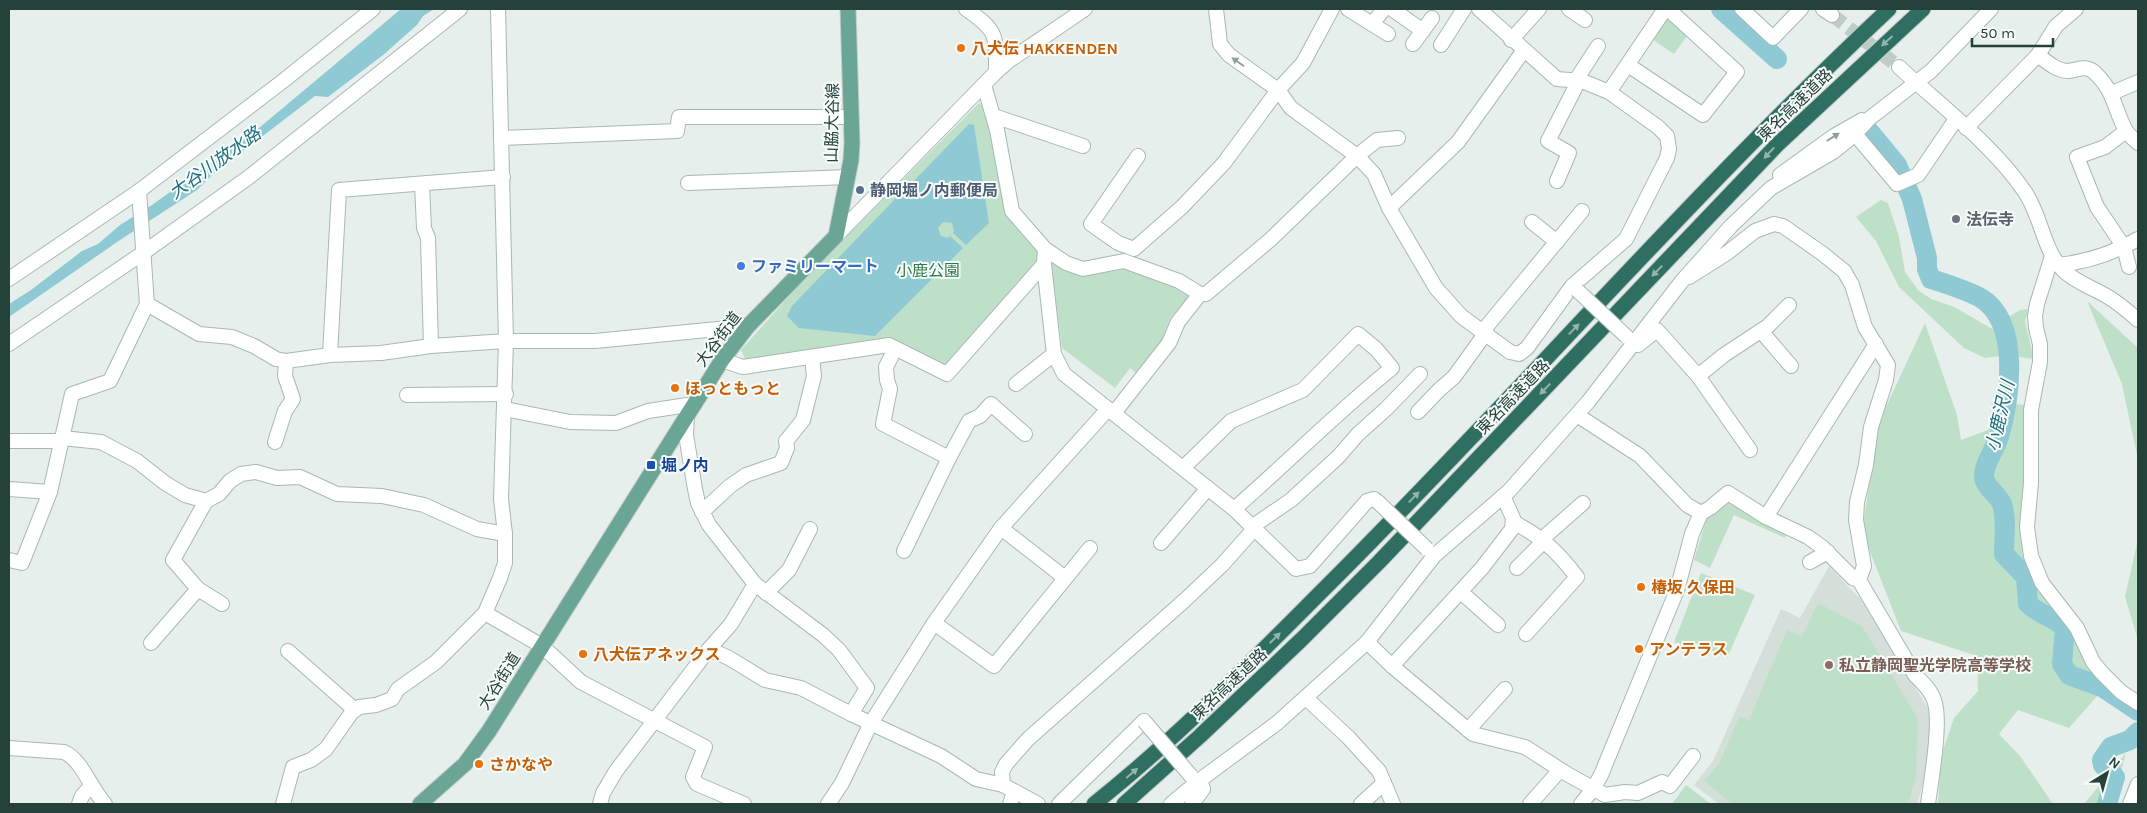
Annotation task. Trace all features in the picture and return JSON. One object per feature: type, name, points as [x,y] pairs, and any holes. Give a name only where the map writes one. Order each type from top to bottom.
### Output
[{"type":"highway","name":"東名高速道路","points":[[1094,804],[1184,727],[1376,537],[1681,216],[1846,49],[1889,9]]},
{"type":"highway","name":"東名高速道路","points":[[1124,804],[1302,639],[1386,554],[1778,144],[1923,9]]},
{"type":"main road","name":"山脇大谷線","points":[[836,236],[848,178],[852,143],[848,9]]},
{"type":"main road","name":"大谷街道","points":[[420,804],[465,764],[489,731],[722,360],[748,326],[836,236]]},
{"type":"street","points":[[9,279],[139,191],[284,81],[373,9]]},
{"type":"street","points":[[9,344],[143,253],[249,177],[460,9]]},
{"type":"street","points":[[283,804],[293,767],[311,760],[326,749],[355,710],[366,705],[384,703],[392,699],[398,689],[436,662],[485,612],[505,563],[505,534],[501,499],[506,394],[506,341],[498,9]]},
{"type":"street","points":[[966,9],[986,22],[996,40],[996,72]]},
{"type":"street","name":"大谷街道","points":[[836,236],[996,72],[1010,60],[1085,9]]},
{"type":"street","points":[[1216,9],[1220,44],[1229,55],[1278,90],[1291,108],[1357,156],[1374,174],[1389,208],[1436,288],[1461,316],[1510,352],[1520,354],[1528,348],[1575,288],[1626,239],[1667,158],[1669,149],[1666,136],[1658,127],[1609,92],[1576,80],[1557,79],[1511,40],[1479,9]]},
{"type":"street","points":[[1124,261],[1134,249],[1182,207],[1224,163],[1278,90],[1302,64],[1332,9]]},
{"type":"street","points":[[1348,9],[1388,34]]},
{"type":"street","points":[[1372,24],[1384,9]]},
{"type":"street","points":[[1392,9],[1423,31]]},
{"type":"street","points":[[1441,44],[1464,9]]},
{"type":"street","points":[[1511,40],[1539,9]]},
{"type":"street","points":[[1569,9],[1585,20]]},
{"type":"street","points":[[1609,92],[1667,9],[1737,72],[1703,115],[1628,65]]},
{"type":"street","points":[[1742,9],[1773,38],[1801,9]]},
{"type":"street","points":[[1731,226],[1771,188],[1832,152],[1855,134],[1870,118],[1931,71],[1991,9]]},
{"type":"street","points":[[1855,134],[1897,184],[1911,178],[1918,174],[1961,123],[2038,55],[2056,26],[2076,9]]},
{"type":"street","points":[[1413,44],[1432,18]]},
{"type":"street","points":[[1557,181],[1569,153],[1548,142],[1575,88],[1576,80],[1598,46]]},
{"type":"street","points":[[1389,208],[1458,142],[1524,50]]},
{"type":"street","points":[[2038,55],[2052,66],[2062,70],[2088,68],[2094,72],[2112,93],[2126,131],[2138,144]]},
{"type":"street","points":[[1899,67],[1961,123],[2003,166],[2025,192],[2033,205],[2055,261],[2071,277],[2112,300],[2138,320]]},
{"type":"street","points":[[2112,93],[2138,82]]},
{"type":"street","points":[[984,85],[994,116],[1012,211],[1045,250],[1066,264],[1083,269],[1124,261],[1180,281],[1200,294],[1206,294],[1271,239],[1357,156],[1377,140],[1398,138]]},
{"type":"street","points":[[994,116],[1083,146]]},
{"type":"street","points":[[501,138],[677,131],[679,118],[851,117]]},
{"type":"street","points":[[1171,804],[1196,779],[1243,750],[1306,698],[1367,642],[1430,553],[1502,496],[1614,370],[1630,339],[1757,196],[1802,157],[1850,126],[1870,118]]},
{"type":"street","points":[[2126,131],[2105,147],[2077,157],[2097,207],[2124,247],[2129,266]]},
{"type":"street","points":[[1134,249],[1118,243],[1091,224],[1138,156]]},
{"type":"street","points":[[330,355],[339,190],[503,177]]},
{"type":"street","points":[[688,183],[848,178]]},
{"type":"street","points":[[422,184],[424,228],[428,238],[431,346]]},
{"type":"street","points":[[9,560],[22,563],[50,492],[72,394],[110,381],[147,304],[139,191]]},
{"type":"street","points":[[1418,412],[1438,390],[1454,377],[1485,334],[1488,326],[1582,211]]},
{"type":"street","points":[[1532,222],[1557,242]]},
{"type":"street","points":[[1682,281],[1708,266],[1755,231],[1774,224],[1783,226],[1844,271],[1852,285],[1865,327],[1888,365],[1886,380],[1871,426],[1866,464],[1857,502],[1856,520],[1864,566],[1859,580]]},
{"type":"street","points":[[2055,261],[2082,262],[2104,256],[2138,239]]},
{"type":"street","points":[[1045,250],[1044,264],[1054,354],[1064,374],[1234,509],[1296,569],[1310,566],[1367,501],[1374,499],[1430,553]]},
{"type":"street","points":[[2055,261],[2036,304],[2035,316],[2040,344],[2040,362],[2031,410],[2031,483],[2027,527],[2031,556],[2042,583],[2077,628],[2093,662],[2102,674],[2121,692],[2138,703]]},
{"type":"street","points":[[722,360],[743,367],[889,345],[947,374],[1044,264]]},
{"type":"street","points":[[1575,288],[1638,345],[1657,330],[1698,376],[1750,450]]},
{"type":"street","points":[[828,804],[842,783],[871,723],[934,622],[1001,528],[1111,411],[1169,343],[1178,322],[1200,294]]},
{"type":"street","points":[[147,304],[199,334],[232,337],[276,359],[286,361],[330,355],[380,353],[431,346],[506,341],[595,340],[748,326]]},
{"type":"street","points":[[1698,376],[1724,354],[1761,331],[1789,305]]},
{"type":"street","points":[[1761,331],[1791,366]]},
{"type":"street","points":[[1183,468],[1231,421],[1303,390],[1358,334],[1376,349],[1392,368],[1234,509]]},
{"type":"street","points":[[1766,517],[1876,344]]},
{"type":"street","points":[[895,348],[886,367],[890,390],[883,424],[948,458]]},
{"type":"street","points":[[1016,384],[1054,354]]},
{"type":"street","points":[[702,512],[730,486],[746,475],[781,463],[787,448],[786,441],[803,420],[814,376],[812,357]]},
{"type":"street","points":[[275,442],[285,411],[293,399],[285,376],[286,361]]},
{"type":"street","points":[[1009,794],[1002,772],[1006,764],[1028,739],[1185,600],[1222,565],[1254,527],[1291,500],[1338,457],[1358,434],[1386,409],[1420,374]]},
{"type":"street","points":[[407,395],[506,394]]},
{"type":"street","points":[[904,551],[948,458],[969,421],[980,416],[991,404],[1025,434]]},
{"type":"street","points":[[505,409],[570,422],[616,423],[648,411],[691,409],[686,435],[695,489],[702,512],[721,544],[760,589],[823,635],[839,650],[867,688],[851,714]]},
{"type":"street","points":[[1576,414],[1640,456],[1687,505],[1701,513]]},
{"type":"street","points":[[9,441],[62,440],[101,442],[137,461],[165,483],[185,495],[206,501]]},
{"type":"street","points":[[222,604],[198,589],[173,560],[206,501],[219,494],[230,481],[241,474],[256,472],[278,478],[300,477],[337,494],[382,496],[424,505],[477,529],[505,534]]},
{"type":"street","points":[[1161,543],[1208,488]]},
{"type":"street","points":[[9,489],[50,492]]},
{"type":"street","points":[[1581,804],[1601,775],[1677,590],[1692,534],[1701,513],[1728,493],[1766,517],[1808,537],[1828,552],[1853,578],[1859,580],[1915,675],[1934,700],[1937,716],[1928,804]]},
{"type":"street","points":[[1392,666],[1461,592],[1512,529],[1513,518],[1502,496]]},
{"type":"street","points":[[1517,568],[1543,540],[1583,504]]},
{"type":"street","points":[[1513,522],[1536,534],[1563,558],[1578,577],[1526,634]]},
{"type":"street","points":[[1001,528],[1065,578]]},
{"type":"street","points":[[600,804],[603,793],[616,771],[708,649],[760,589],[789,570],[810,529]]},
{"type":"street","points":[[934,622],[994,666],[1090,548]]},
{"type":"street","points":[[1810,562],[1828,552]]},
{"type":"street","points":[[151,643],[198,589]]},
{"type":"street","points":[[1461,592],[1498,625]]},
{"type":"street","points":[[485,612],[542,646],[580,682],[705,747],[693,777],[697,784],[744,804]]},
{"type":"street","points":[[1367,642],[1392,666],[1473,734],[1525,747],[1560,770],[1605,795],[1625,792],[1640,798],[1662,782],[1670,786],[1693,756]]},
{"type":"street","points":[[708,649],[729,658],[765,680],[794,685],[941,756],[976,779],[1009,794],[1038,804]]},
{"type":"street","points":[[288,651],[355,710]]},
{"type":"street","points":[[1468,730],[1505,688]]},
{"type":"street","points":[[1306,698],[1348,736],[1379,771],[1393,804]]},
{"type":"street","points":[[1059,804],[1144,721],[1203,789],[1192,804]]},
{"type":"street","points":[[9,748],[64,752],[76,760],[91,786],[105,804]]},
{"type":"street","points":[[1530,804],[1560,770]]},
{"type":"street","points":[[1361,804],[1384,783]]},
{"type":"street","points":[[2130,804],[2138,784]]},
{"type":"street","points":[[79,804],[82,796],[91,786]]},
{"type":"shaded area","name":"私立静岡聖光学院高等学校","points":[[1829,566],[1861,600],[1931,713],[1925,777],[1917,804],[1719,804],[1694,785],[1713,761],[1781,609],[1800,618]]},
{"type":"green space","points":[[1664,20],[1670,20],[1687,36],[1674,54],[1652,39]]},
{"type":"green space","name":"小鹿公園","points":[[979,103],[985,108],[1000,168],[1042,258],[950,370],[884,339],[746,361],[741,350],[807,276]]},
{"type":"green space","points":[[1881,200],[1888,203],[1899,237],[1905,272],[1918,290],[1931,299],[1954,307],[1996,331],[2000,356],[1985,358],[1964,348],[1899,287],[1876,241],[1856,217]]},
{"type":"green space","points":[[1051,263],[1064,271],[1083,276],[1124,269],[1175,287],[1190,295],[1171,317],[1162,340],[1136,373],[1130,368],[1115,388],[1062,348]]},
{"type":"green space","points":[[2087,301],[2138,348],[2138,460],[2122,384]]},
{"type":"green space","points":[[2028,309],[2025,322],[2034,359],[2011,356],[2005,319],[2020,310]]},
{"type":"green space","points":[[1925,323],[1957,415],[1961,440],[1988,430],[1992,402],[2026,405],[2021,542],[2050,608],[2075,635],[2086,658],[2099,694],[2069,728],[2018,710],[1999,734],[2020,756],[2053,804],[1938,804],[1941,756],[1954,718],[1978,691],[1977,656],[1901,631],[1862,531],[1879,422]]},
{"type":"green space","points":[[1728,502],[1735,502],[1788,533],[1785,538],[1734,515],[1710,568],[1694,560],[1707,518]]},
{"type":"green space","points":[[2138,539],[2138,640],[2125,597]]},
{"type":"green space","points":[[1701,573],[1755,595],[1727,658],[1695,643],[1690,649],[1674,642]]},
{"type":"green space","name":"私立静岡聖光学院高等学校","points":[[1818,603],[1862,626],[1918,719],[1916,777],[1908,804],[1732,804],[1704,781],[1720,762],[1739,717],[1749,720],[1787,630],[1802,636]]},
{"type":"green space","points":[[2126,753],[2112,804],[2084,804]]},
{"type":"green space","points":[[1686,785],[1711,804],[1672,804]]},
{"type":"water","name":"大谷川放水路","points":[[401,9],[434,9],[423,16],[417,25],[383,55],[328,97],[315,96],[213,174],[197,190],[120,240],[9,317],[9,304],[31,290],[82,251],[98,244],[120,225],[152,205],[259,128]]},
{"type":"water","points":[[969,124],[974,125],[989,223],[966,245],[953,233],[952,223],[943,222],[938,228],[941,236],[948,238],[950,236],[963,248],[875,336],[799,328],[787,316],[792,306],[896,198],[904,194],[906,189]]},
{"type":"waterway","name":"小鹿沢川","points":[[1721,9],[1777,59]]},
{"type":"waterway","name":"小鹿沢川","points":[[1869,131],[1897,165],[1912,199],[1927,258],[1927,269],[1931,279],[1981,298],[1994,310],[2002,325],[2007,343],[2009,382],[1999,437],[1984,471],[1984,476],[1986,484],[2000,500],[2004,510],[2004,554],[2026,577],[2028,604],[2065,628],[2062,664],[2069,675],[2102,687],[2138,711]]},
{"type":"waterway","name":"小鹿沢川","points":[[2107,804],[2115,777],[2103,765],[2102,760],[2111,747],[2130,740],[2138,732]]},
{"type":"tunnel","points":[[1832,15],[1899,67]]},
{"type":"place","name":"八犬伝 HAKKENDEN","points":[[961,48]]},
{"type":"place","name":"静岡堀ノ内郵便局","points":[[860,190]]},
{"type":"place","name":"法伝寺","points":[[1956,219]]},
{"type":"place","name":"ファミリーマート","points":[[741,266]]},
{"type":"place","name":"ほっともっと","points":[[675,388]]},
{"type":"place","name":"堀ノ内","points":[[651,465]]},
{"type":"place","name":"椿坂 久保田","points":[[1641,587]]},
{"type":"place","name":"アンテラス","points":[[1639,649]]},
{"type":"place","name":"八犬伝アネックス","points":[[583,654]]},
{"type":"place","name":"私立静岡聖光学院高等学校","points":[[1829,665]]},
{"type":"place","name":"さかなや","points":[[479,764]]}]
